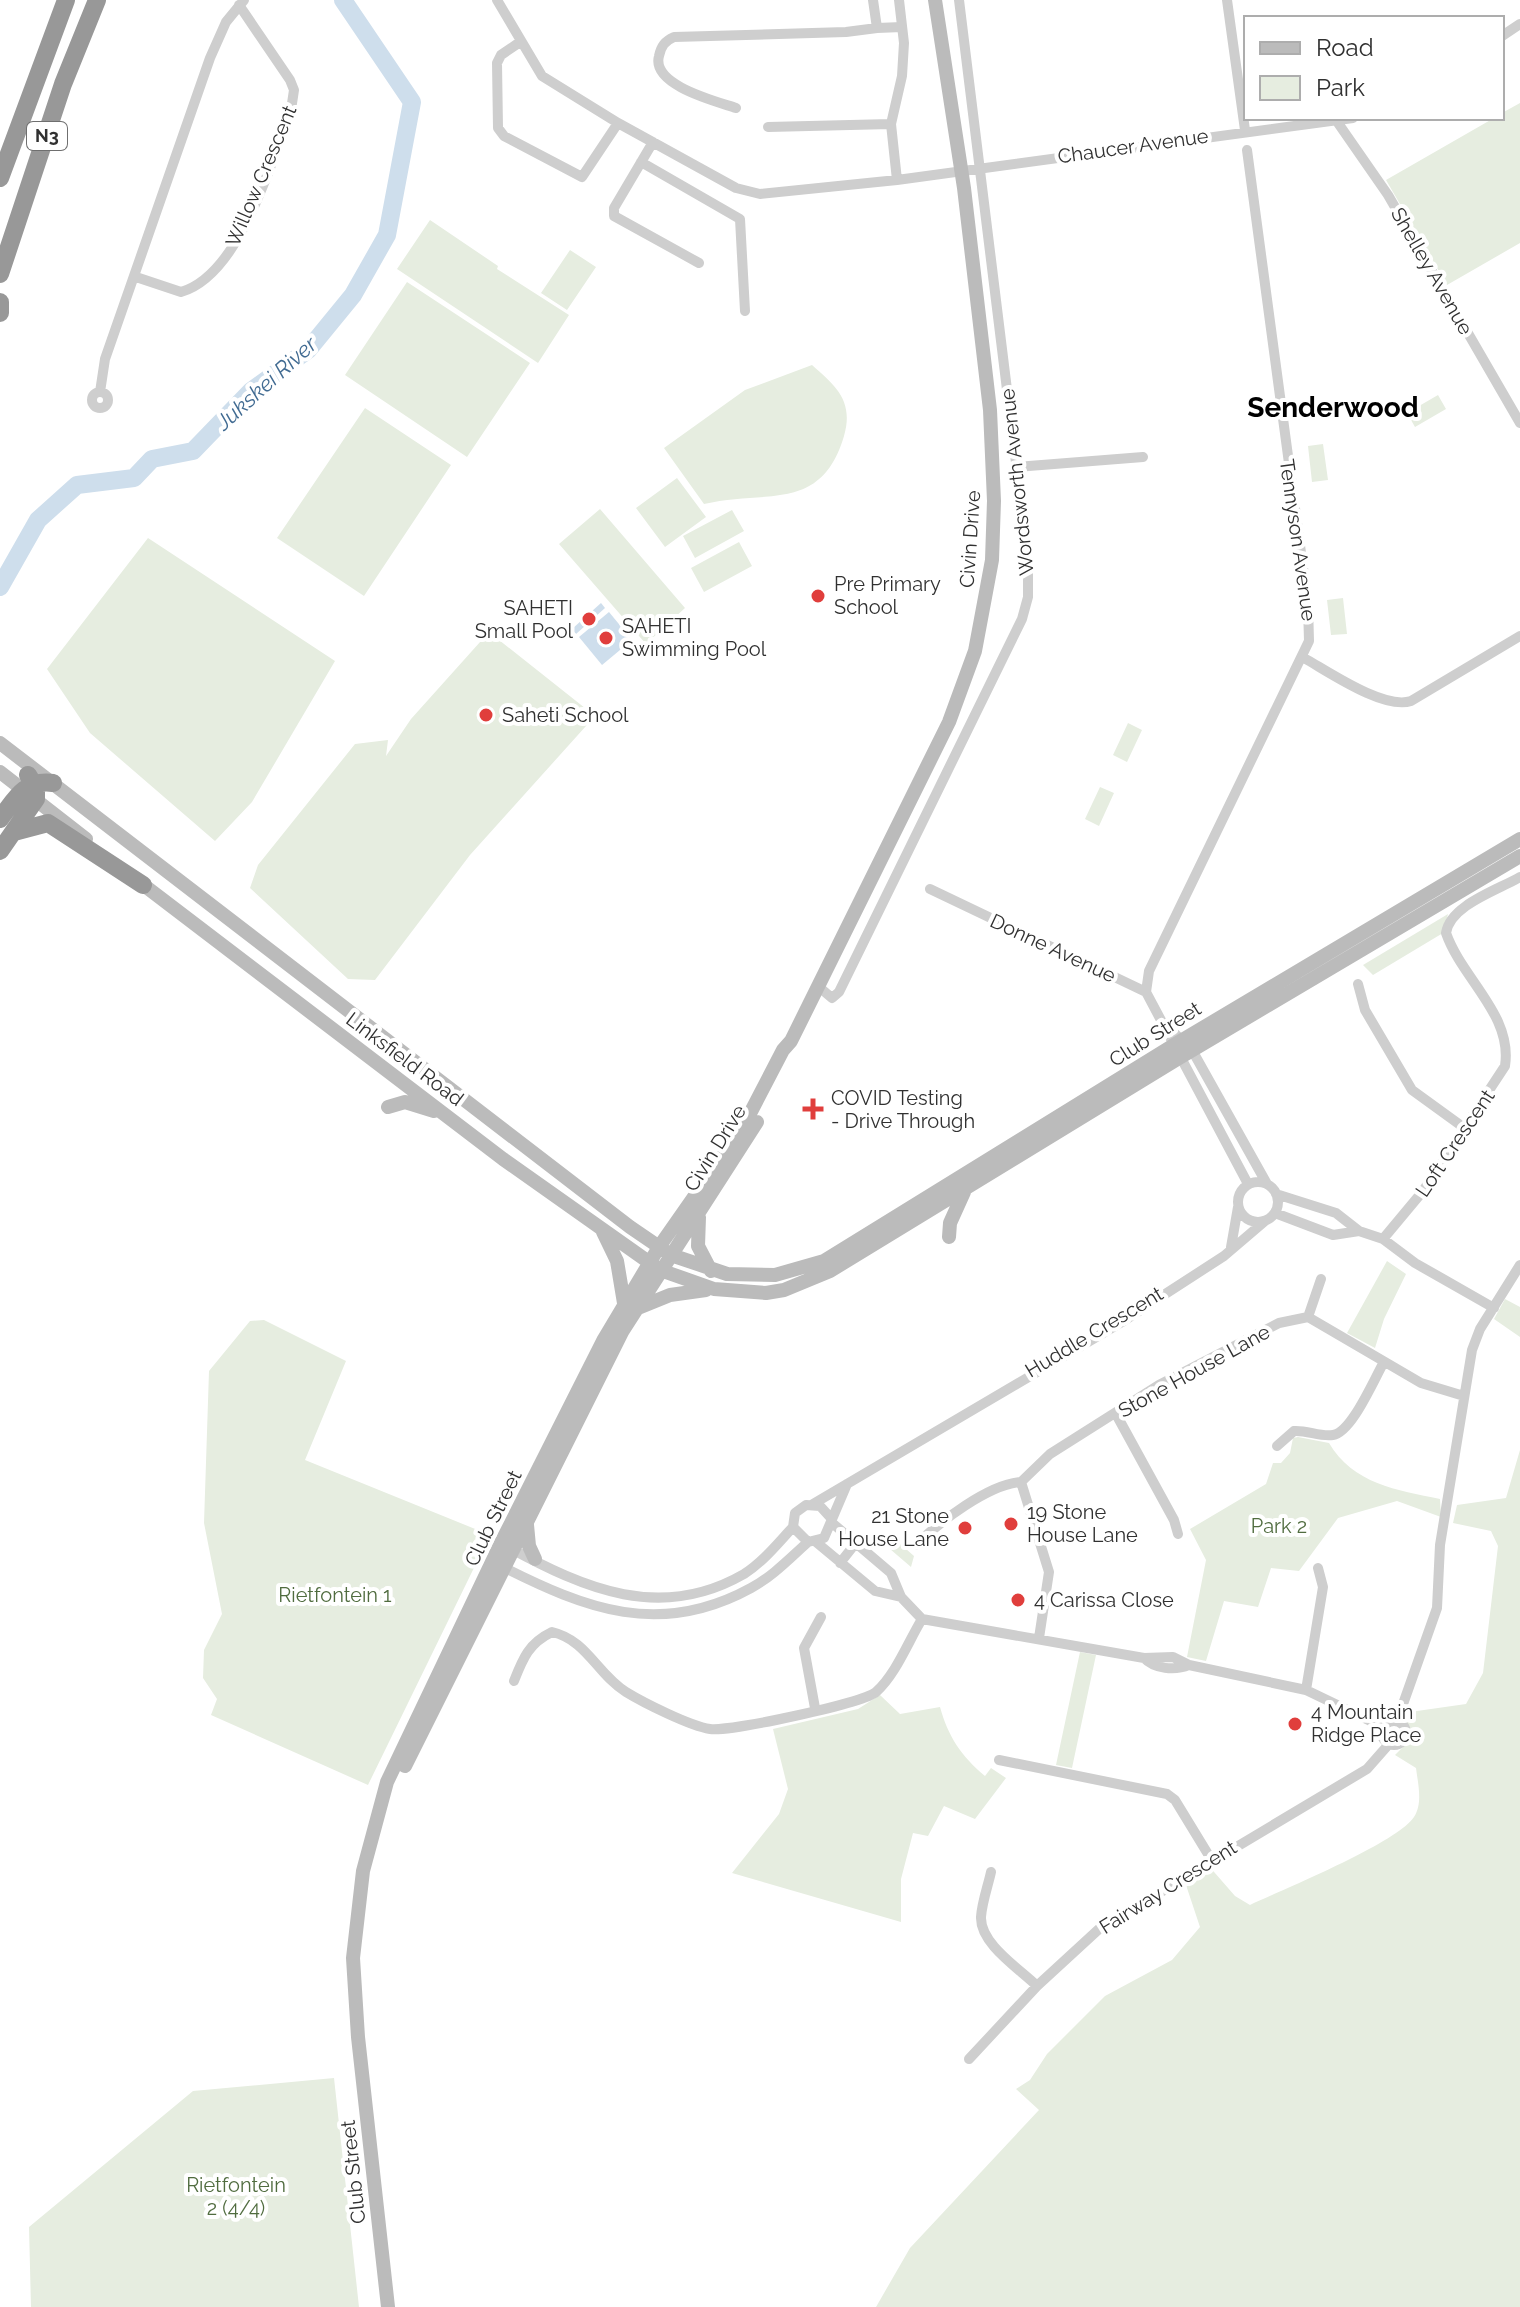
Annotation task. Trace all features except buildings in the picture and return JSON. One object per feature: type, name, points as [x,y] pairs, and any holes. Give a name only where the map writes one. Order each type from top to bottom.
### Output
[{"type":"highway","name":"N3","points":[[0,178],[66,0]]},
{"type":"highway","name":"N3","points":[[0,274],[63,84],[97,0]]},
{"type":"highway","points":[[0,302],[0,313]]},
{"type":"highway","points":[[0,851],[7,826],[30,787],[53,783]]},
{"type":"highway","points":[[7,826],[48,823],[143,885]]},
{"type":"main road","name":"Civin Drive","points":[[665,1251],[677,1221],[743,1127],[819,987],[949,722],[975,651],[986,602],[994,501],[990,410],[961,171],[935,0]]},
{"type":"main road","name":"Linksfield Road","points":[[0,743],[417,1067],[665,1251],[711,1271],[757,1276],[816,1271]]},
{"type":"main road","points":[[0,754],[30,787]]},
{"type":"main road","name":"Linksfield Road","points":[[0,772],[30,787],[143,885],[445,1115],[603,1232],[655,1266],[714,1289],[766,1293],[816,1271]]},
{"type":"main road","name":"Club Street","points":[[816,1271],[840,1253],[1182,1048],[1520,839]]},
{"type":"main road","name":"Club Street","points":[[816,1271],[965,1191],[1182,1048],[1520,856]]},
{"type":"main road","name":"Civin Drive","points":[[655,1266],[701,1209],[757,1121],[790,1052],[791,1041]]},
{"type":"main road","points":[[388,1107],[405,1102],[445,1115]]},
{"type":"main road","points":[[949,1237],[950,1223],[965,1191]]},
{"type":"main road","points":[[701,1209],[698,1246],[711,1271]]},
{"type":"main road","points":[[630,1227],[653,1229],[677,1221]]},
{"type":"main road","points":[[603,1232],[617,1261],[630,1306],[670,1295],[714,1289]]},
{"type":"main road","name":"Club Street","points":[[388,2307],[358,2037],[353,1958],[363,1871],[387,1782],[630,1306],[655,1266]]},
{"type":"main road","name":"Club Street","points":[[507,1546],[527,1521],[630,1306]]},
{"type":"main road","points":[[527,1521],[529,1546],[535,1559]]},
{"type":"street","name":"Chaucer Avenue","points":[[497,0],[542,76],[618,123],[736,188],[760,194],[897,180],[1245,130],[1347,120]]},
{"type":"street","points":[[873,0],[877,28]]},
{"type":"street","points":[[897,180],[891,124],[902,76],[899,0]]},
{"type":"street","name":"Wordsworth Avenue","points":[[819,987],[830,998],[839,992],[1022,619],[1028,597],[1028,560],[982,166],[959,0]]},
{"type":"street","points":[[1227,0],[1245,130]]},
{"type":"street","name":"Willow Crescent","points":[[100,392],[105,359],[210,58],[226,22],[241,3],[294,90],[286,123],[237,240],[221,264],[198,284],[181,292],[136,277]]},
{"type":"street","points":[[736,108],[688,91],[661,73],[657,61],[664,43],[674,37],[846,32],[902,27]]},
{"type":"street","points":[[520,42],[501,55],[497,63],[495,120],[504,136],[582,177],[618,123]]},
{"type":"street","name":"Shelley Avenue","points":[[1338,123],[1388,195],[1520,423]]},
{"type":"street","points":[[768,127],[891,124]]},
{"type":"street","points":[[653,142],[614,208],[614,216],[699,263]]},
{"type":"street","name":"Tennyson Avenue","points":[[1146,992],[1149,971],[1304,658],[1309,641],[1309,617],[1247,150]]},
{"type":"street","points":[[641,162],[740,219],[745,311]]},
{"type":"street","points":[[1016,467],[1143,457]]},
{"type":"street","points":[[1304,658],[1373,695],[1398,704],[1411,701],[1520,636]]},
{"type":"street","name":"Loft Crescent","points":[[1383,1239],[1423,1191],[1463,1127],[1498,1080],[1508,1051],[1501,1027],[1449,940],[1447,926],[1460,911],[1520,877]]},
{"type":"street","name":"Donne Avenue","points":[[930,889],[1146,992]]},
{"type":"street","points":[[1358,984],[1365,1010],[1412,1090],[1463,1127]]},
{"type":"street","points":[[1146,992],[1161,1021],[1182,1048],[1267,1184],[1276,1194],[1349,1220],[1359,1231]]},
{"type":"street","points":[[1182,1048],[1248,1184]]},
{"type":"street","points":[[1231,1247],[1239,1194],[1248,1184],[1267,1184]]},
{"type":"street","points":[[1238,1207],[1246,1218],[1265,1221],[1275,1213],[1276,1194]]},
{"type":"street","points":[[1305,1224],[1312,1206]]},
{"type":"street","points":[[1275,1213],[1333,1235],[1359,1231],[1383,1239],[1415,1263],[1494,1308]]},
{"type":"street","name":"Huddle Crescent","points":[[813,1504],[999,1394],[1016,1379],[1176,1282],[1192,1278],[1265,1221]]},
{"type":"street","points":[[507,1546],[593,1588],[633,1598],[654,1599],[697,1591],[743,1574],[793,1527],[795,1513],[813,1504],[826,1511],[830,1520],[855,1544],[891,1573],[901,1597],[922,1619],[1144,1658],[1151,1665],[1181,1668],[1189,1665],[1306,1690],[1383,1727],[1397,1721],[1436,1617],[1440,1545],[1472,1350],[1480,1329],[1520,1265]]},
{"type":"street","points":[[1321,1279],[1308,1317],[1432,1388],[1464,1396]]},
{"type":"street","name":"Stone House Lane","points":[[1021,1482],[1050,1454],[1159,1385],[1279,1323],[1308,1317]]},
{"type":"street","points":[[1277,1446],[1294,1431],[1330,1436],[1341,1433],[1352,1420],[1384,1362]]},
{"type":"street","points":[[1116,1414],[1174,1520],[1178,1534]]},
{"type":"street","points":[[500,1565],[612,1613],[663,1615],[731,1598],[751,1588],[829,1531],[830,1520],[848,1482]]},
{"type":"street","points":[[916,1545],[938,1524],[1000,1486],[1021,1482],[1049,1572],[1039,1638]]},
{"type":"street","points":[[793,1527],[875,1591],[901,1597]]},
{"type":"street","points":[[840,1563],[855,1544]]},
{"type":"street","points":[[1306,1690],[1323,1587],[1318,1568]]},
{"type":"street","points":[[815,1708],[804,1648],[821,1617]]},
{"type":"street","points":[[514,1681],[526,1653],[536,1640],[552,1632],[580,1644],[605,1677],[629,1694],[710,1729],[752,1726],[815,1708],[849,1705],[876,1692],[922,1619]]},
{"type":"street","points":[[1383,1727],[1382,1735],[1389,1744],[1401,1743],[1405,1737],[1404,1725],[1397,1721]]},
{"type":"street","name":"Fairway Crescent","points":[[969,2059],[1037,1986],[1099,1929],[1211,1859],[1367,1769],[1389,1744]]},
{"type":"street","points":[[999,1760],[1167,1794],[1175,1800],[1211,1859]]},
{"type":"street","points":[[991,1872],[981,1918],[983,1928],[994,1944],[1037,1986]]},
{"type":"green space","points":[[1520,103],[1520,243],[1447,285],[1386,180],[1491,120],[1504,120],[1504,112]]},
{"type":"green space","points":[[430,220],[498,266],[497,269],[569,315],[538,363],[397,269]]},
{"type":"green space","points":[[570,250],[596,267],[567,310],[541,293]]},
{"type":"green space","points":[[407,282],[530,363],[467,457],[345,375]]},
{"type":"green space","points":[[812,365],[835,387],[845,404],[844,436],[834,461],[821,477],[806,488],[788,494],[704,504],[664,448],[745,390]]},
{"type":"green space","points":[[1438,395],[1446,409],[1415,427],[1407,413]]},
{"type":"green space","points":[[365,408],[451,465],[364,596],[277,538]]},
{"type":"green space","points":[[1323,444],[1328,480],[1312,482],[1308,446]]},
{"type":"green space","points":[[677,478],[706,517],[665,547],[636,508]]},
{"type":"green space","points":[[600,509],[685,608],[646,644],[559,544]]},
{"type":"green space","points":[[732,510],[744,531],[695,558],[683,536]]},
{"type":"green space","points":[[148,538],[335,661],[252,802],[215,841],[90,733],[47,669]]},
{"type":"green space","points":[[739,542],[752,566],[704,592],[691,568]]},
{"type":"green space","points":[[1343,598],[1347,634],[1331,635],[1327,600]]},
{"type":"green space","points":[[489,632],[595,716],[470,855],[375,980],[348,979],[250,888],[258,865],[355,744],[388,740],[386,756],[411,719]]},
{"type":"green space","points":[[1128,723],[1142,730],[1127,762],[1113,755]]},
{"type":"green space","points":[[1100,787],[1114,793],[1099,826],[1085,819]]},
{"type":"green space","points":[[1448,914],[1443,933],[1373,975],[1363,965]]},
{"type":"green space","points":[[1387,1261],[1406,1274],[1384,1319],[1375,1348],[1347,1333]]},
{"type":"green space","points":[[1505,1299],[1520,1307],[1520,1337],[1494,1319]]},
{"type":"green space","name":"Rietfontein 1","points":[[264,1320],[346,1361],[305,1460],[490,1535],[368,1785],[211,1715],[217,1699],[203,1678],[204,1650],[222,1614],[204,1523],[209,1371],[250,1321]]},
{"type":"green space","name":"Park 2","points":[[1293,1438],[1329,1443],[1350,1468],[1377,1483],[1440,1499],[1441,1517],[1397,1501],[1338,1518],[1299,1571],[1271,1568],[1258,1607],[1224,1601],[1206,1661],[1187,1657],[1206,1560],[1190,1529],[1266,1484],[1273,1463],[1281,1463],[1290,1453]]},
{"type":"green space","points":[[1520,1450],[1520,2307],[876,2307],[910,2248],[1039,2110],[1016,2089],[1030,2080],[1047,2054],[1105,1996],[1172,1960],[1200,1927],[1186,1885],[1208,1865],[1235,1896],[1250,1905],[1386,1840],[1414,1817],[1419,1800],[1416,1768],[1395,1755],[1411,1739],[1406,1721],[1410,1712],[1466,1704],[1483,1673],[1498,1546],[1491,1531],[1453,1523],[1457,1505],[1506,1498]]},
{"type":"green space","points":[[898,1542],[914,1556],[911,1567],[890,1549]]},
{"type":"green space","points":[[1080,1652],[1096,1655],[1072,1768],[1056,1765]]},
{"type":"green space","points":[[880,1695],[900,1714],[940,1707],[951,1736],[969,1761],[985,1776],[991,1768],[1006,1778],[975,1819],[944,1806],[928,1836],[913,1833],[901,1879],[901,1922],[732,1873],[779,1814],[788,1789],[773,1729],[858,1709]]},
{"type":"green space","name":"Rietfontein 2 (4/4)","points":[[334,2078],[359,2307],[31,2307],[29,2227],[193,2091]]},
{"type":"water","name":"SAHETI Small Pool","points":[[601,603],[605,608],[576,634],[572,629]]},
{"type":"water","name":"SAHETI Swimming Pool","points":[[609,612],[632,640],[602,665],[579,637]]},
{"type":"waterway","name":"Jukskei River","points":[[0,587],[38,520],[77,485],[134,478],[152,459],[193,451],[251,391],[308,350],[353,295],[387,235],[412,102],[343,0]]},
{"type":"place","name":"Pre Primary School","points":[[818,596]]},
{"type":"place","name":"SAHETI Small Pool","points":[[589,619]]},
{"type":"place","name":"SAHETI Swimming Pool","points":[[606,638]]},
{"type":"place","name":"Saheti School","points":[[486,715]]},
{"type":"place","name":"COVID Testing - Drive Through","points":[[813,1109]]},
{"type":"place","name":"19 Stone House Lane","points":[[1011,1524]]},
{"type":"place","name":"21 Stone House Lane","points":[[965,1528]]},
{"type":"place","name":"4 Carissa Close","points":[[1018,1600]]},
{"type":"place","name":"4 Mountain Ridge Place","points":[[1295,1724]]},
{"type":"district","name":"Senderwood","points":[[1333,407]]}]
